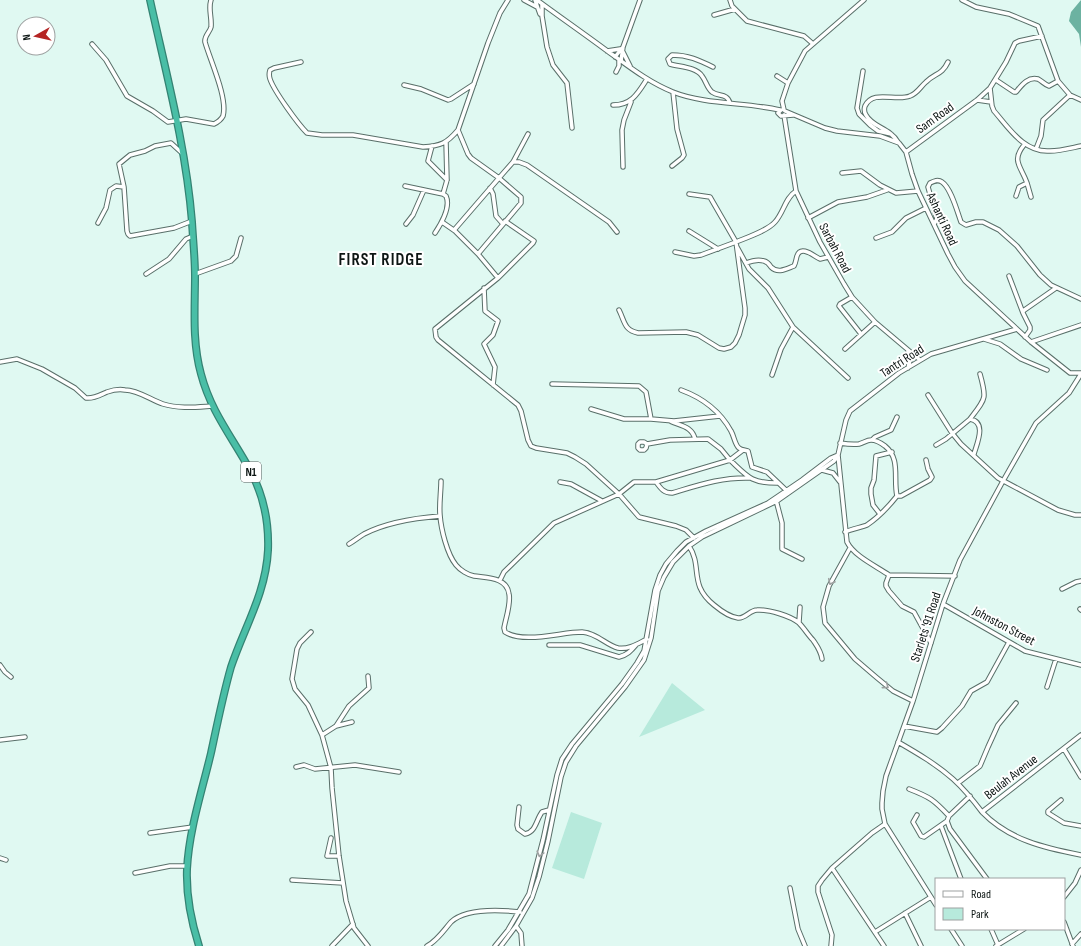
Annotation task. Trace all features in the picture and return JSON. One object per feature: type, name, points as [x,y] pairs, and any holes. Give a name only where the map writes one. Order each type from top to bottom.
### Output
[{"type":"highway","name":"N1","points":[[150,0],[177,121],[192,221],[195,274],[195,332],[198,360],[204,385],[212,406],[251,472],[260,491],[267,518],[268,550],[264,581],[260,596],[231,667],[193,827],[188,866],[189,905],[194,932],[199,946]]},
{"type":"street","points":[[92,44],[106,60],[129,98],[153,111],[166,121],[186,119],[214,124],[220,121],[223,114],[223,96],[204,38],[210,28],[209,9],[211,0]]},
{"type":"street","points":[[301,62],[270,70],[269,78],[279,95],[307,133],[322,135],[353,135],[423,147],[446,142],[458,130],[500,13],[508,0]]},
{"type":"street","points":[[524,0],[537,7]]},
{"type":"street","points":[[536,0],[537,7],[542,16]]},
{"type":"street","points":[[536,0],[620,61],[673,92],[704,100],[761,106],[782,113],[794,115],[825,128],[837,131],[880,136],[899,143]]},
{"type":"street","points":[[616,72],[622,49],[640,0]]},
{"type":"street","points":[[730,0],[732,6],[747,21],[804,36],[812,43]]},
{"type":"street","points":[[782,113],[782,101],[788,83],[805,51],[812,43],[864,0]]},
{"type":"street","points":[[962,0],[976,7],[1009,14],[1040,28],[1058,81],[1070,95],[1081,100]]},
{"type":"street","points":[[542,4],[542,16],[547,47],[553,65],[567,83],[572,128]]},
{"type":"street","points":[[714,16],[736,9]]},
{"type":"street","name":"Sam Road","points":[[906,152],[977,100],[990,88],[996,80],[1015,44],[1019,41],[1042,36]]},
{"type":"street","points":[[606,51],[622,49]]},
{"type":"street","points":[[615,57],[622,49]]},
{"type":"street","points":[[622,49],[630,67]]},
{"type":"street","points":[[713,67],[705,62],[685,56],[672,55],[668,60],[670,64],[696,70],[700,73],[711,91],[716,94],[726,96],[730,103]]},
{"type":"street","points":[[894,135],[869,120],[864,109],[866,104],[870,99],[875,97],[897,99],[909,97],[914,94],[926,81],[942,72],[948,62]]},
{"type":"street","points":[[863,71],[857,104],[859,114],[878,131],[894,135]]},
{"type":"street","points":[[777,76],[788,83]]},
{"type":"street","points":[[623,167],[622,130],[624,120],[630,102],[647,78]]},
{"type":"street","points":[[996,80],[1014,92],[1016,92],[1022,84],[1031,79],[1038,79],[1049,86],[1058,81]]},
{"type":"street","points":[[404,85],[421,89],[448,100],[474,84]]},
{"type":"street","points":[[990,88],[991,102],[994,111],[1024,145],[1050,152],[1081,146]]},
{"type":"street","points":[[672,166],[684,155],[677,129],[673,92]]},
{"type":"street","points":[[1036,149],[1041,136],[1043,120],[1070,95]]},
{"type":"street","points":[[977,100],[991,102]]},
{"type":"street","points":[[613,105],[620,105],[630,102]]},
{"type":"street","name":"Sarbah Road","points":[[782,113],[786,126],[796,191],[828,257],[852,297],[875,322],[920,360]]},
{"type":"street","points":[[458,130],[471,158],[499,178],[521,197],[522,200],[478,254]]},
{"type":"street","points":[[455,231],[455,229],[513,162],[528,134]]},
{"type":"street","name":"Ashanti Road","points":[[894,135],[906,152],[918,191],[952,261],[966,281],[1025,337],[1077,381]]},
{"type":"street","points":[[443,194],[447,180],[446,142]]},
{"type":"street","points":[[183,154],[170,143],[155,146],[130,156],[119,164],[124,187],[129,235],[174,228],[192,221]]},
{"type":"street","points":[[1024,145],[1018,154],[1017,160],[1027,183],[1031,197]]},
{"type":"street","points":[[432,146],[428,162],[447,180]]},
{"type":"street","points":[[513,162],[519,162],[527,165],[609,222],[617,232]]},
{"type":"street","points":[[842,173],[861,171],[888,190],[899,193],[918,191]]},
{"type":"street","points":[[934,224],[937,219],[928,187],[930,183],[938,180],[942,182],[949,191],[961,222],[966,225],[976,222],[983,222],[999,230],[1017,246],[1040,275],[1051,285],[1081,299]]},
{"type":"street","points":[[1016,196],[1019,186],[1027,183]]},
{"type":"street","points":[[98,223],[106,208],[110,190],[116,186],[124,187]]},
{"type":"street","points":[[405,186],[443,194],[446,196],[448,200],[442,222],[435,233]]},
{"type":"street","points":[[490,188],[493,194],[496,216],[534,241],[532,246],[498,278],[435,329],[438,340],[518,405],[531,446],[567,453],[575,457],[586,464],[619,494],[639,517],[686,530],[694,538]]},
{"type":"street","points":[[406,224],[413,215],[424,190]]},
{"type":"street","points":[[808,218],[838,202],[867,197],[888,190]]},
{"type":"street","points":[[675,252],[694,256],[701,255],[737,244],[765,230],[775,222],[782,213],[789,197],[796,191]]},
{"type":"street","points":[[688,194],[710,197],[737,244],[749,269],[768,288],[793,327],[848,378]]},
{"type":"street","points":[[876,238],[892,232],[906,218],[926,208]]},
{"type":"street","points":[[442,222],[455,231],[478,254],[498,278]]},
{"type":"street","points":[[689,231],[718,249]]},
{"type":"street","points":[[146,274],[169,259],[187,238],[193,236]]},
{"type":"street","points":[[195,274],[231,261],[236,256],[242,238]]},
{"type":"street","points":[[619,310],[625,326],[632,332],[686,332],[698,335],[719,348],[724,349],[730,347],[739,335],[746,308],[737,244]]},
{"type":"street","points":[[746,263],[762,260],[766,261],[776,270],[782,271],[794,266],[797,256],[801,252],[809,252],[820,259],[828,257]]},
{"type":"street","points":[[1009,276],[1023,313],[1031,329],[1025,337]]},
{"type":"street","points":[[484,288],[485,311],[498,321],[493,335],[484,344],[496,367],[493,385]]},
{"type":"street","points":[[1023,311],[1056,288]]},
{"type":"street","points":[[852,297],[839,306],[862,334]]},
{"type":"street","points":[[845,349],[875,322]]},
{"type":"street","points":[[1031,342],[1081,325]]},
{"type":"street","points":[[772,375],[781,349],[793,327]]},
{"type":"street","name":"Tantri Road","points":[[850,548],[845,532],[838,455],[846,420],[850,411],[857,404],[908,368],[937,351],[1017,329]]},
{"type":"street","points":[[1042,338],[1040,343],[1042,350]]},
{"type":"street","points":[[983,339],[1000,344],[1021,359],[1047,370]]},
{"type":"street","points":[[908,351],[910,360],[908,368]]},
{"type":"street","points":[[0,362],[17,360],[42,369],[75,388],[86,398],[94,398],[108,391],[125,390],[133,391],[173,406],[212,406]]},
{"type":"street","points":[[1070,374],[1081,373]]},
{"type":"street","name":"Starlets '91 Road","points":[[935,903],[885,824],[882,809],[886,776],[913,701],[943,604],[960,560],[1036,423],[1069,393],[1081,373]]},
{"type":"street","points":[[936,445],[962,427],[970,419],[984,399],[985,394],[980,374]]},
{"type":"street","points":[[552,384],[639,386],[646,392],[651,419]]},
{"type":"street","points":[[681,390],[695,395],[715,410],[731,431],[737,446],[748,451],[752,467],[767,472],[788,492]]},
{"type":"street","points":[[928,395],[952,434],[993,474],[1003,481],[1058,510],[1075,515],[1081,515]]},
{"type":"street","points":[[591,410],[624,419],[669,421],[720,416]]},
{"type":"street","points":[[840,443],[858,444],[872,440],[875,437],[891,430],[897,418]]},
{"type":"street","points":[[970,419],[976,420],[979,423],[980,428],[974,454]]},
{"type":"street","points":[[669,421],[684,426],[691,431],[695,439]]},
{"type":"street","points":[[646,444],[670,440],[711,440],[750,478],[761,483],[777,483]]},
{"type":"street","points":[[872,440],[884,445],[892,452],[898,496]]},
{"type":"street","points":[[500,580],[504,572],[554,523],[619,494],[634,482],[656,482],[730,460],[743,450]]},
{"type":"street","points":[[880,514],[873,505],[871,494],[876,456],[892,452]]},
{"type":"street","points":[[495,946],[516,926],[539,877],[561,777],[566,762],[576,746],[625,687],[640,666],[647,652],[656,601],[661,584],[673,562],[689,546],[702,537],[776,500],[822,470],[834,461],[838,455]]},
{"type":"street","points":[[788,492],[831,458],[838,455]]},
{"type":"street","points":[[845,532],[866,526],[888,508],[898,496],[901,496],[930,480],[932,477],[926,460]]},
{"type":"street","points":[[822,470],[833,473],[840,483]]},
{"type":"street","points":[[656,482],[662,490],[667,493],[672,493],[718,480],[750,478]]},
{"type":"street","points":[[441,481],[440,516],[450,557],[456,566],[465,572],[473,576],[494,578],[500,580],[507,586],[510,596],[504,628],[505,632],[510,635],[523,636],[547,636],[582,632],[596,636],[618,648],[624,648],[649,639]]},
{"type":"street","points":[[560,482],[571,484],[602,502]]},
{"type":"street","points":[[501,946],[529,899],[556,775],[562,759],[572,744],[622,684],[644,651],[649,639],[652,600],[660,575],[666,564],[686,542],[776,500]]},
{"type":"street","points":[[776,500],[782,528],[782,549],[802,559]]},
{"type":"street","points":[[349,544],[364,534],[380,528],[418,518],[440,516]]},
{"type":"street","points":[[689,546],[693,551],[699,588],[704,596],[715,606],[737,618],[742,618],[752,611],[757,610],[774,612],[799,622],[817,646],[822,659]]},
{"type":"street","points":[[913,701],[893,691],[855,659],[825,623],[823,607],[827,591],[850,548],[889,575],[955,576]]},
{"type":"street","points":[[889,575],[886,583],[889,591],[902,606],[914,612],[931,642]]},
{"type":"street","points":[[1062,589],[1081,581]]},
{"type":"street","name":"Johnston Street","points":[[943,604],[1025,650],[1081,665]]},
{"type":"street","points":[[799,622],[800,607]]},
{"type":"street","points":[[311,632],[300,643],[297,649],[292,679],[296,689],[308,705],[322,735],[331,768],[339,856],[343,882],[353,924],[357,933],[368,946]]},
{"type":"street","points":[[904,726],[937,732],[962,706],[971,691],[987,682],[1009,642]]},
{"type":"street","points":[[549,645],[580,645],[619,657],[631,652],[637,644]]},
{"type":"street","points":[[1047,688],[1056,659]]},
{"type":"street","points":[[0,665],[11,677]]},
{"type":"street","points":[[336,726],[349,706],[369,688],[368,676]]},
{"type":"street","points":[[958,783],[980,766],[998,725],[1016,702]]},
{"type":"street","points":[[322,735],[336,726],[352,722]]},
{"type":"street","name":"Beulah Avenue","points":[[1081,735],[982,812],[994,823],[1027,841],[1041,846],[1081,855]]},
{"type":"street","points":[[0,740],[25,737]]},
{"type":"street","points":[[898,742],[932,763],[958,783],[982,812]]},
{"type":"street","points":[[1064,749],[1081,777]]},
{"type":"street","points":[[296,767],[304,765],[314,768],[331,768],[355,765],[400,772]]},
{"type":"street","points":[[910,790],[927,796],[936,802],[949,816]]},
{"type":"street","points":[[917,815],[913,822],[921,836],[924,837],[947,822],[949,816],[970,796]]},
{"type":"street","points":[[1061,800],[1048,811],[1048,814],[1064,823],[1081,826]]},
{"type":"street","points":[[519,807],[517,825],[518,829],[525,834],[529,834],[534,829],[542,812],[549,810]]},
{"type":"street","points":[[947,822],[950,829],[986,878]]},
{"type":"street","points":[[831,946],[832,935],[818,892],[818,886],[832,868],[872,833],[885,824]]},
{"type":"street","points":[[941,826],[961,878]]},
{"type":"street","points":[[150,833],[193,827]]},
{"type":"street","points":[[331,838],[327,856],[339,856]]},
{"type":"street","points":[[0,858],[6,860]]},
{"type":"street","points":[[135,873],[170,866],[188,866]]},
{"type":"street","points":[[832,868],[884,946]]},
{"type":"street","points":[[1065,896],[1075,883],[1081,870]]},
{"type":"street","points":[[292,880],[343,882]]},
{"type":"street","points":[[790,888],[798,929],[805,946]]},
{"type":"street","points":[[875,932],[931,897]]},
{"type":"street","points":[[427,946],[432,943],[452,922],[463,914],[503,911],[520,912]]},
{"type":"street","points":[[905,913],[921,946]]},
{"type":"street","points":[[332,946],[353,924]]},
{"type":"street","points":[[1065,925],[1073,945]]},
{"type":"street","points":[[516,926],[522,936],[522,946]]},
{"type":"street","points":[[952,930],[962,946]]},
{"type":"street","points":[[991,930],[997,946],[1022,930]]},
{"type":"street","points":[[510,931],[522,936]]},
{"type":"street","points":[[1073,945],[1081,934]]},
{"type":"green space","points":[[672,683],[705,710],[639,737]]},
{"type":"green space","points":[[571,812],[602,823],[584,879],[552,868]]},
{"type":"shaded area","points":[[1081,0],[1081,47],[1079,34],[1069,21],[1071,12]]},
{"type":"district","name":"FIRST RIDGE","points":[[381,260]]}]
